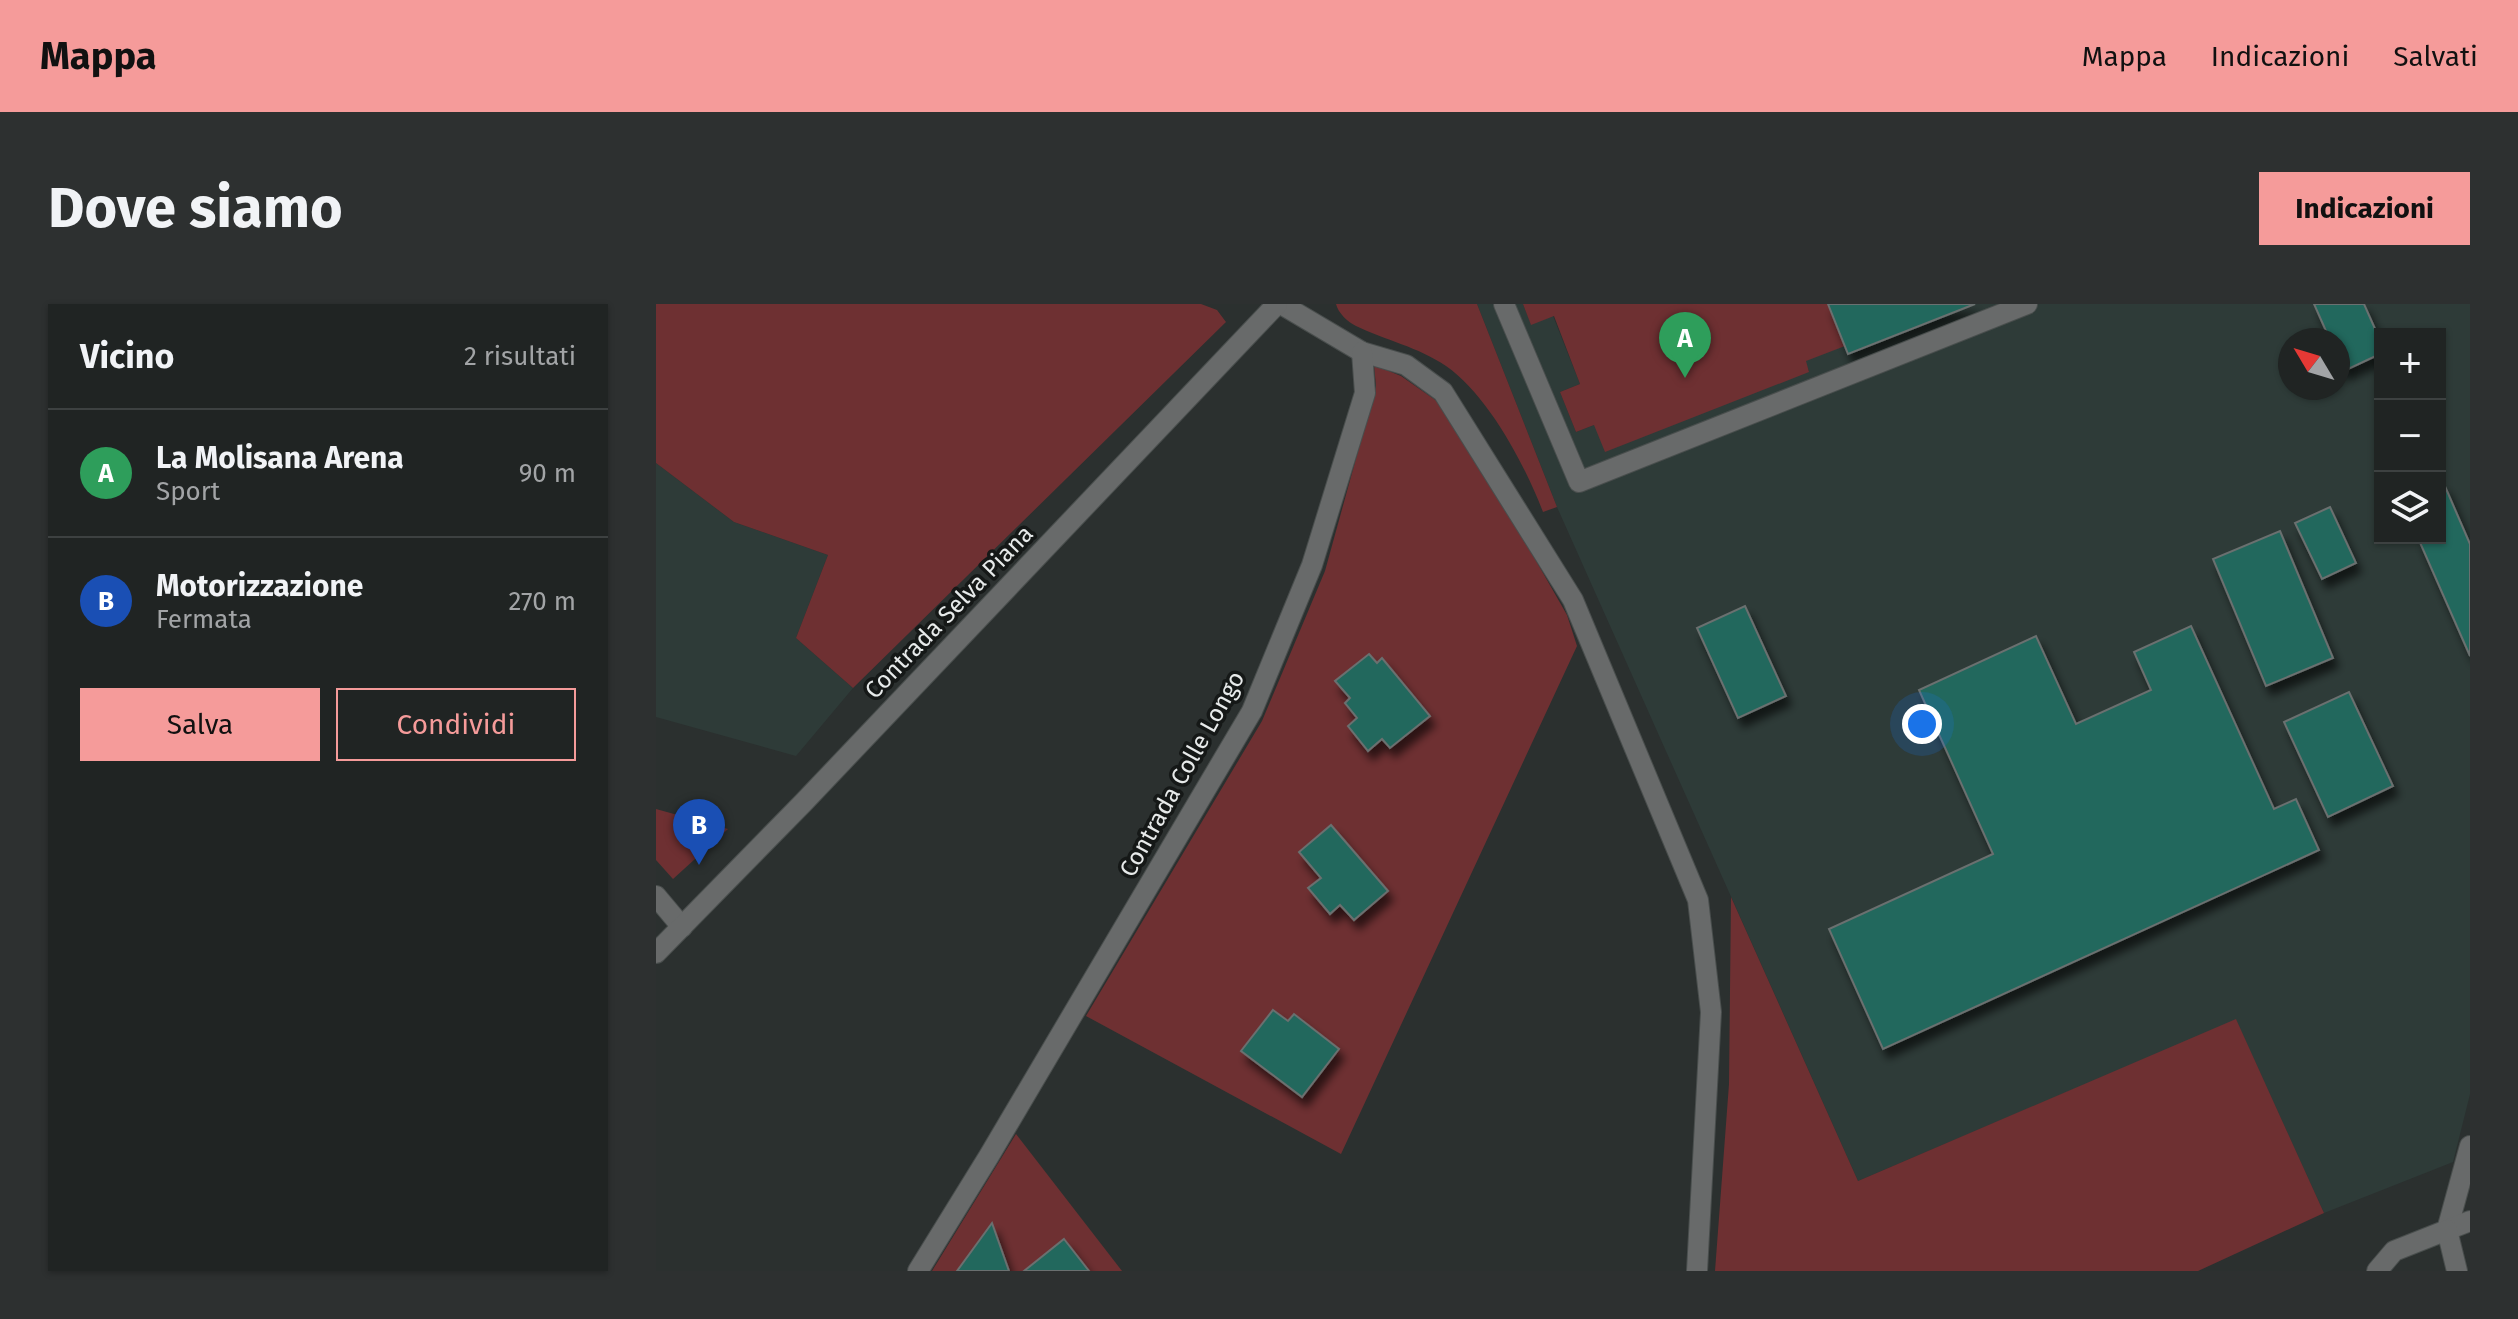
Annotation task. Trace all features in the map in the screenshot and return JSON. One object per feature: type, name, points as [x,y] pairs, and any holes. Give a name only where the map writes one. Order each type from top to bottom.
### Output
[{"type":"street","points":[[1279,304],[1362,352],[1406,365],[1443,392],[1573,600],[1698,900],[1711,1012],[1697,1271]]},
{"type":"street","name":"Contrada Selva Piana","points":[[656,953],[1279,304]]},
{"type":"street","points":[[1504,304],[1579,482],[2027,304]]},
{"type":"street","name":"Contrada Colle Longo","points":[[918,1271],[1252,711],[1312,565],[1365,393],[1362,352]]},
{"type":"street","points":[[656,896],[682,927]]},
{"type":"street","points":[[2457,1271],[2447,1230],[2470,1146]]},
{"type":"street","points":[[2377,1271],[2394,1251],[2470,1221]]},
{"type":"shaded area","points":[[656,304],[1201,304],[1217,310],[1226,322],[853,688],[796,638],[828,555],[734,522],[656,463]]},
{"type":"shaded area","points":[[1336,304],[1477,304],[1557,507],[1543,512],[1504,432],[1461,379],[1424,354],[1353,324],[1341,314]]},
{"type":"shaded area","points":[[1477,304],[1523,304],[1531,324],[1553,316],[1580,384],[1560,392],[1576,432],[1809,371],[1805,361],[1828,304],[2470,304],[2470,1094],[2453,1162],[2324,1213],[2236,1020],[1858,1181],[1557,507]]},
{"type":"shaded area","points":[[1523,304],[1828,304],[1845,346],[1806,361],[1809,372],[1605,452],[1594,425],[1576,432],[1560,392],[1580,384],[1554,316],[1531,325]]},
{"type":"shaded area","points":[[1374,365],[1401,376],[1441,404],[1495,489],[1567,615],[1577,646],[1341,1154],[1086,1016],[1262,721],[1325,571],[1376,386]]},
{"type":"shaded area","points":[[656,463],[734,522],[828,555],[796,638],[853,688],[796,756],[656,717]]},
{"type":"shaded area","points":[[656,809],[728,829],[673,879],[656,860]]},
{"type":"shaded area","points":[[1731,897],[1858,1181],[2236,1019],[2324,1213],[2198,1271],[1715,1271],[1729,1084]]},
{"type":"shaded area","points":[[1016,1134],[1122,1271],[932,1271]]},
{"type":"building","points":[[1828,304],[1975,304],[1848,354]]},
{"type":"building","points":[[2314,304],[2364,304],[2375,328],[2374,357],[2350,368],[2350,328],[2325,328]]},
{"type":"building","points":[[2446,489],[2470,544],[2470,656],[2421,544],[2446,544]]},
{"type":"building","points":[[2330,507],[2356,563],[2322,579],[2295,523]]},
{"type":"building","points":[[2280,531],[2333,658],[2266,686],[2213,559]]},
{"type":"building","points":[[1745,606],[1786,696],[1738,718],[1697,628]]},
{"type":"building","points":[[2191,626],[2274,809],[2296,799],[2319,850],[1883,1049],[1829,929],[1993,854],[1919,690],[2036,636],[2076,724],[2151,690],[2134,652]]},
{"type":"building","points":[[1369,654],[1377,663],[1382,658],[1430,716],[1390,748],[1382,739],[1368,751],[1348,726],[1357,718],[1345,703],[1350,698],[1335,681]]},
{"type":"building","points":[[2349,692],[2393,786],[2328,817],[2284,722]]},
{"type":"building","points":[[1331,825],[1388,891],[1354,920],[1340,905],[1330,914],[1308,888],[1321,878],[1299,852]]},
{"type":"building","points":[[1273,1010],[1288,1021],[1294,1014],[1339,1049],[1302,1097],[1241,1051]]},
{"type":"building","points":[[992,1223],[1009,1271],[957,1271]]},
{"type":"building","points":[[1064,1239],[1089,1271],[1024,1271]]},
{"type":"place","name":"La Molisana Arena","points":[[1685,378]]},
{"type":"place","name":"Motorizzazione","points":[[699,865]]}]
